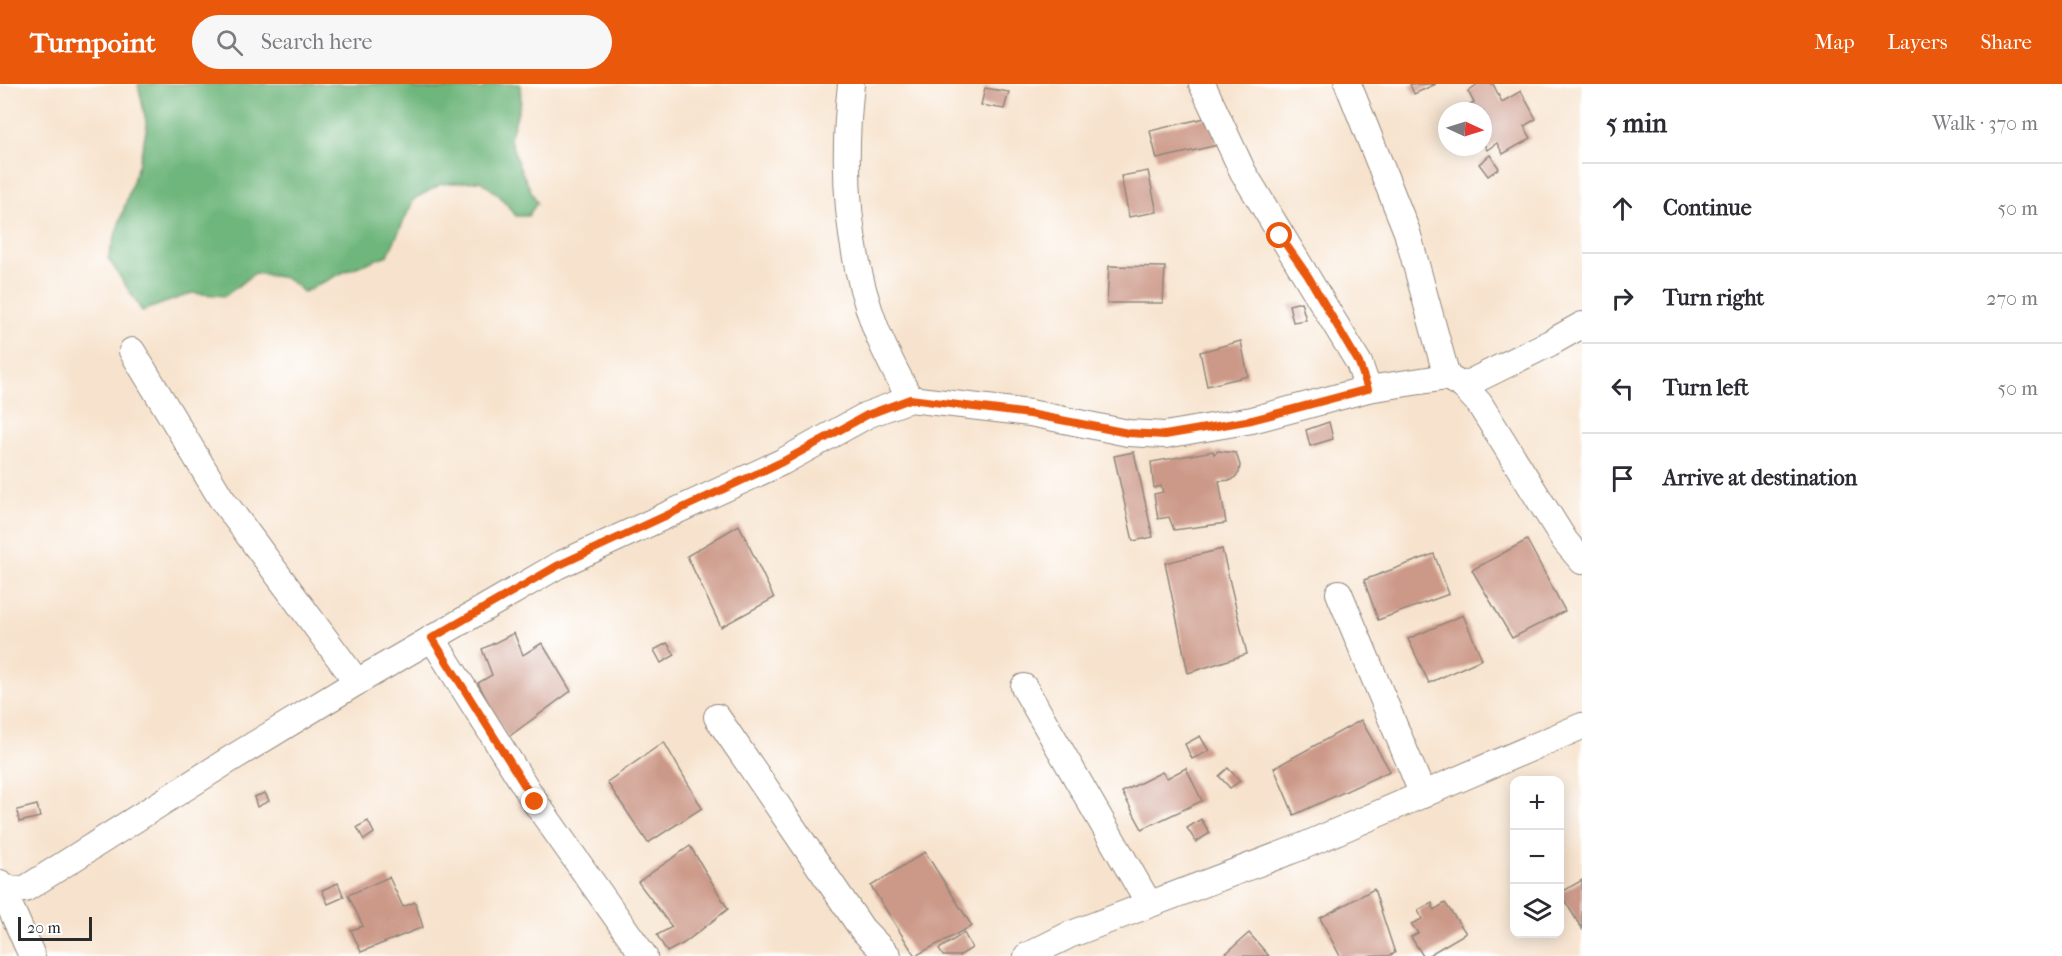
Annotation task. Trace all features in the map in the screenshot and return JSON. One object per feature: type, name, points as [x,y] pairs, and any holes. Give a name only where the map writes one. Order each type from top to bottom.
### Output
[{"type":"street","points":[[851,84],[846,158],[851,230],[860,279],[876,330],[910,399]]},
{"type":"street","points":[[1202,84],[1243,172],[1359,363],[1368,389]]},
{"type":"street","points":[[1348,84],[1407,232],[1455,381],[1479,403],[1565,541],[1582,561]]},
{"type":"street","points":[[0,884],[11,890],[25,890],[229,760],[357,682],[557,566],[782,462],[867,415],[910,399],[1030,414],[1128,433],[1165,435],[1252,420],[1368,389],[1455,381],[1550,343],[1582,325]]},
{"type":"street","points":[[132,351],[221,498],[357,682]]},
{"type":"street","points":[[1339,593],[1423,795]]},
{"type":"street","points":[[432,638],[535,802],[644,956]]},
{"type":"street","points":[[1024,687],[1149,904]]},
{"type":"street","points":[[717,717],[862,929],[888,956]]},
{"type":"street","points":[[1027,956],[1069,935],[1301,847],[1582,726]]},
{"type":"street","points":[[0,884],[32,956]]},
{"type":"green space","points":[[138,84],[413,84],[415,89],[484,89],[486,84],[520,84],[521,101],[510,139],[519,166],[537,203],[528,216],[516,216],[499,195],[480,181],[441,184],[414,199],[388,255],[346,271],[304,292],[286,278],[255,273],[225,296],[192,293],[142,311],[108,258],[140,159],[147,126]]},
{"type":"building","points":[[1410,84],[1436,84],[1414,94]]},
{"type":"building","points":[[1478,84],[1493,84],[1502,102],[1521,91],[1536,119],[1524,126],[1531,138],[1503,154],[1497,143],[1492,146],[1492,102],[1474,102],[1468,91]]},
{"type":"building","points":[[985,88],[1009,92],[1004,109],[981,105]]},
{"type":"building","points":[[1209,117],[1218,145],[1157,159],[1150,131]]},
{"type":"building","points":[[1491,156],[1499,168],[1488,176],[1479,164]]},
{"type":"building","points":[[1148,171],[1157,212],[1129,217],[1121,176]]},
{"type":"building","points":[[1109,266],[1165,267],[1163,303],[1107,303]]},
{"type":"building","points":[[1301,302],[1306,320],[1293,322],[1289,305]]},
{"type":"building","points":[[1241,341],[1248,376],[1207,386],[1200,352]]},
{"type":"building","points":[[1329,422],[1333,439],[1310,446],[1306,430]]},
{"type":"building","points":[[1213,451],[1214,454],[1218,451],[1236,453],[1240,465],[1239,473],[1232,480],[1219,481],[1226,523],[1174,530],[1169,517],[1158,519],[1154,494],[1163,492],[1161,486],[1154,488],[1151,462]]},
{"type":"building","points":[[1134,452],[1153,537],[1133,541],[1114,456]]},
{"type":"building","points":[[739,525],[774,598],[721,627],[687,556]]},
{"type":"building","points":[[1527,540],[1565,611],[1512,638],[1472,570]]},
{"type":"building","points":[[1222,549],[1247,654],[1188,673],[1165,563]]},
{"type":"building","points":[[1434,554],[1449,594],[1378,620],[1364,580]]},
{"type":"building","points":[[1463,615],[1482,659],[1429,683],[1408,639]]},
{"type":"building","points":[[514,633],[523,655],[542,643],[571,691],[507,738],[478,683],[492,675],[482,649]]},
{"type":"building","points":[[667,643],[675,655],[661,663],[654,650]]},
{"type":"building","points":[[1361,720],[1390,771],[1294,815],[1274,768]]},
{"type":"building","points":[[1200,736],[1209,751],[1192,759],[1185,744]]},
{"type":"building","points":[[664,742],[702,808],[648,843],[607,782]]},
{"type":"building","points":[[1186,768],[1202,801],[1142,829],[1122,792],[1162,772],[1167,778]]},
{"type":"building","points":[[1228,768],[1240,781],[1230,788],[1219,776]]},
{"type":"building","points":[[265,793],[269,801],[257,807],[254,797]]},
{"type":"building","points":[[37,805],[40,817],[19,822],[17,810]]},
{"type":"building","points":[[1201,819],[1210,833],[1196,842],[1187,828]]},
{"type":"building","points":[[368,821],[374,833],[364,840],[357,827]]},
{"type":"building","points":[[690,846],[728,909],[684,943],[667,952],[657,935],[672,927],[638,882]]},
{"type":"building","points":[[925,852],[972,926],[915,956],[871,886]]},
{"type":"building","points":[[389,877],[403,907],[415,902],[423,927],[361,952],[351,930],[363,926],[348,895]]},
{"type":"building","points":[[1582,880],[1582,929],[1564,900],[1564,891]]},
{"type":"building","points":[[338,883],[344,897],[328,904],[322,890]]},
{"type":"building","points":[[1374,889],[1395,953],[1388,956],[1340,956],[1320,918]]},
{"type":"building","points":[[1432,903],[1434,910],[1445,903],[1466,933],[1427,956],[1423,956],[1411,937],[1418,933],[1411,924],[1422,919],[1418,910]]},
{"type":"building","points":[[964,933],[972,948],[959,956],[943,956],[939,949]]},
{"type":"building","points":[[1249,933],[1269,956],[1223,956]]},
{"type":"route","points":[[535,802],[432,638],[557,566],[782,462],[867,415],[910,399],[1030,414],[1128,433],[1165,435],[1252,420],[1368,389],[1359,363],[1308,276],[1280,236]]}]
